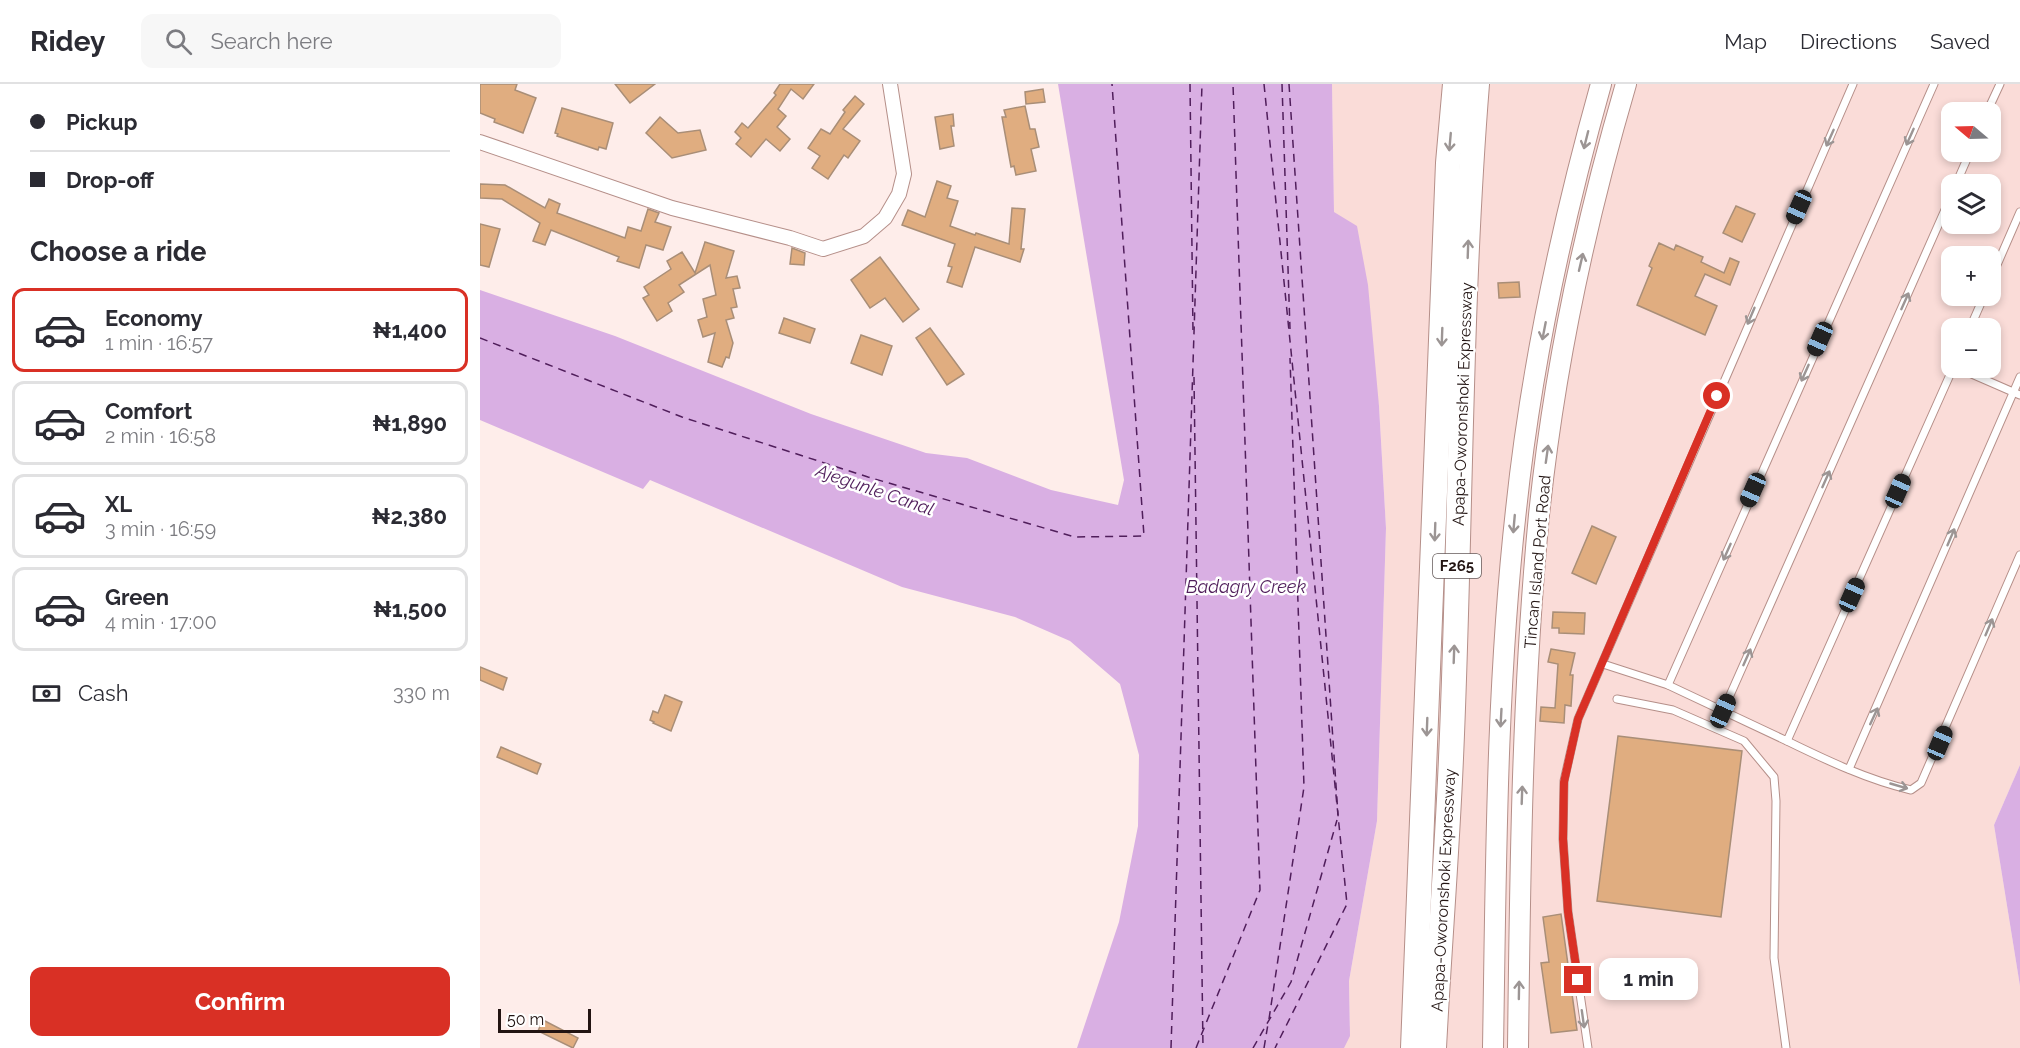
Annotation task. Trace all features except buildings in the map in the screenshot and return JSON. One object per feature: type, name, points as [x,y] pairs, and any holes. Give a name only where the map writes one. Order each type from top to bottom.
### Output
[{"type":"highway","name":"Apapa-Oworonshoki Expressway","points":[[1413,1048],[1448,163],[1455,84]]},
{"type":"highway","name":"Apapa-Oworonshoki Expressway","points":[[1434,1048],[1451,757],[1461,417],[1477,84]]},
{"type":"street","points":[[480,142],[672,208],[790,238],[823,249],[864,236],[885,218],[899,194],[904,174],[890,84]]},
{"type":"street","name":"Tincan Island Port Road","points":[[1493,1048],[1497,804],[1505,640],[1516,510],[1531,402],[1548,309],[1569,208],[1601,84]]},
{"type":"street","name":"Tincan Island Port Road","points":[[1518,1048],[1522,792],[1529,639],[1539,513],[1569,313],[1626,84]]},
{"type":"lane","points":[[1588,1048],[1568,912],[1563,839],[1564,782],[1578,719],[1853,84]]},
{"type":"lane","points":[[1668,686],[1934,84]]},
{"type":"lane","points":[[1992,102],[2000,84]]},
{"type":"lane","points":[[2001,256],[2020,212]]},
{"type":"lane","points":[[1723,711],[1941,219]]},
{"type":"lane","points":[[1849,769],[2017,394],[2020,377]]},
{"type":"lane","points":[[1787,741],[1951,378]]},
{"type":"lane","points":[[1979,378],[2017,394]]},
{"type":"lane","points":[[1603,664],[1668,686],[1849,769],[1911,790],[1921,783],[2020,555]]},
{"type":"lane","points":[[1617,699],[1673,710],[1716,727],[1744,741],[1774,777],[1776,801],[1774,958],[1786,1048]]},
{"type":"shaded area","points":[[1332,84],[2020,84],[2020,765],[1994,825],[2020,986],[2020,1048],[1323,1048],[1350,1026],[1349,981],[1377,821],[1386,528],[1379,406],[1334,212]]},
{"type":"water","name":"Badagry Creek","points":[[1058,84],[1332,84],[1334,212],[1357,226],[1368,285],[1379,406],[1386,528],[1377,821],[1349,981],[1350,1036],[1344,1048],[1077,1048],[1119,922],[1138,826],[1139,755],[1120,684],[1070,641],[1015,617],[902,587],[650,480],[643,489],[480,420],[480,290],[615,336],[811,414],[926,453],[967,458],[1051,490],[1118,505],[1124,480]]},
{"type":"water","points":[[2020,765],[2020,986],[1994,825]]},
{"type":"ferry route","points":[[480,338],[682,417],[868,477],[1075,537],[1144,536],[1112,84]]},
{"type":"ferry route","points":[[1190,84],[1193,333]]},
{"type":"ferry route","points":[[1171,1048],[1202,84]]},
{"type":"ferry route","points":[[1196,1048],[1260,890],[1233,84]]},
{"type":"ferry route","points":[[1264,84],[1347,904],[1275,1048]]},
{"type":"ferry route","points":[[1282,84],[1290,329]]},
{"type":"ferry route","points":[[1289,84],[1338,815]]},
{"type":"ferry route","points":[[1269,1019],[1304,787],[1290,358]]},
{"type":"ferry route","points":[[1194,377],[1203,1048]]},
{"type":"ferry route","points":[[1253,1048],[1291,982],[1337,820]]},
{"type":"ferry route","points":[[1264,1048],[1268,1024]]},
{"type":"route","points":[[1578,980],[1568,912],[1563,839],[1564,782],[1578,719],[1717,396]]},
{"type":"water label","name":"Ajegunle Canal","points":[[875,490]]}]
